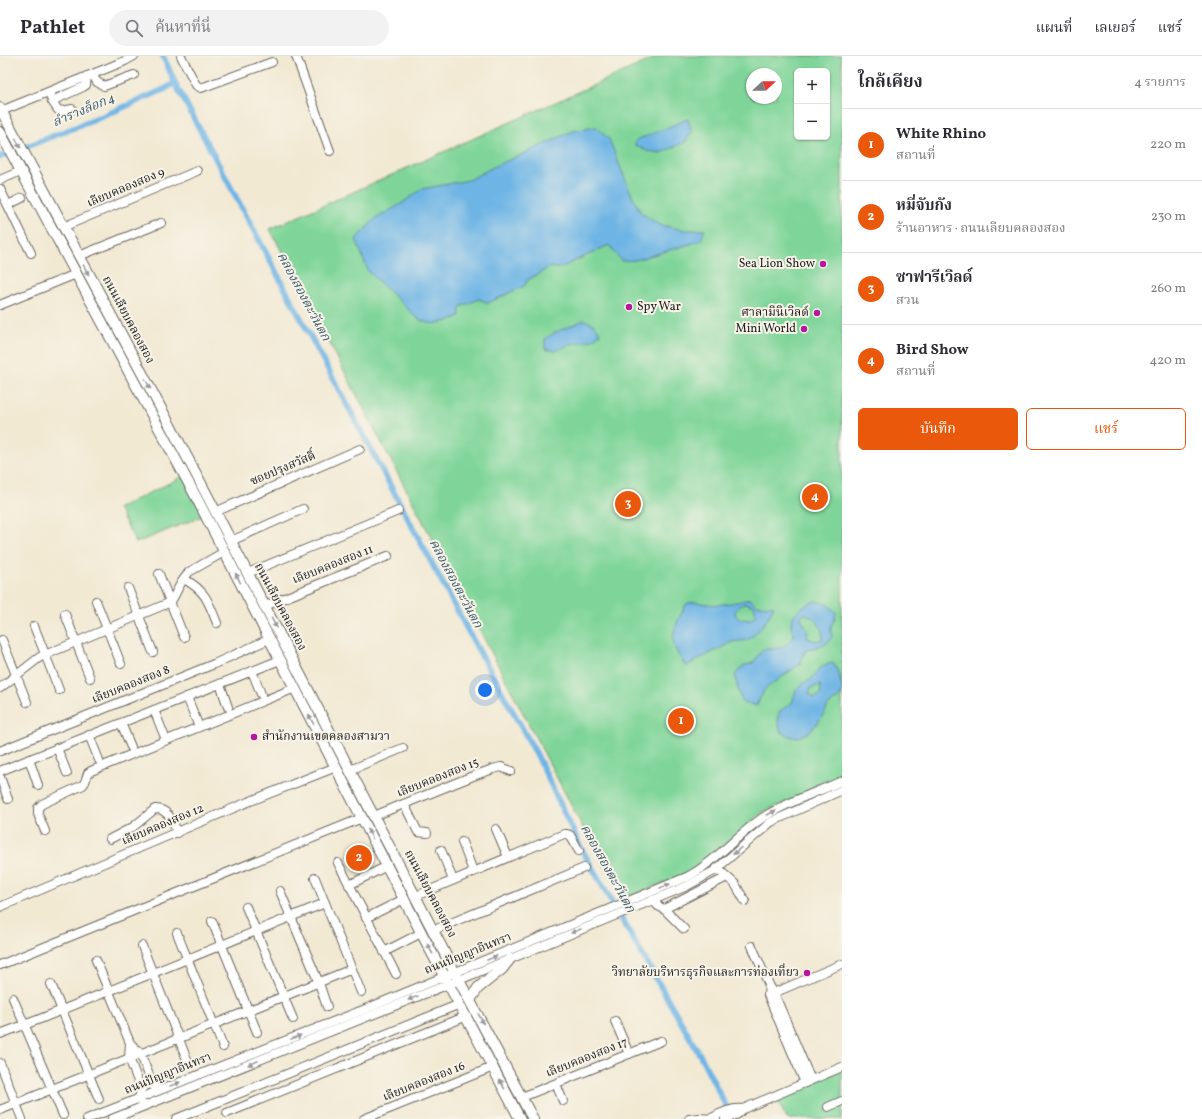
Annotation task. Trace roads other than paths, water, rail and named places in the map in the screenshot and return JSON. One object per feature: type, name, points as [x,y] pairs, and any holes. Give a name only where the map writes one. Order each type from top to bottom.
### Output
[{"type":"main road","name":"ถนนเลียบคลองสอง","points":[[1,110],[231,540],[457,976],[533,1119]]},
{"type":"main road","name":"ถนนเลียบคลองสอง","points":[[0,132],[224,552],[404,900],[467,1016],[520,1119]]},
{"type":"main road","points":[[355,804],[365,798]]},
{"type":"main road","points":[[470,1000],[478,988],[502,970],[510,959]]},
{"type":"street","points":[[1,110],[49,92],[134,56]]},
{"type":"street","points":[[181,56],[196,85],[201,88],[272,62]]},
{"type":"street","points":[[296,56],[330,151]]},
{"type":"street","points":[[90,75],[104,86],[134,75]]},
{"type":"street","points":[[52,101],[86,85],[90,75]]},
{"type":"street","points":[[49,92],[52,101],[58,110],[62,111],[72,109]]},
{"type":"street","points":[[0,180],[21,171]]},
{"type":"street","name":"เลียบคลองสอง 9","points":[[63,228],[197,171]]},
{"type":"street","points":[[0,188],[31,253]]},
{"type":"street","points":[[8,205],[22,198]]},
{"type":"street","points":[[79,256],[161,223]]},
{"type":"street","points":[[0,305],[76,274]]},
{"type":"street","name":"ซอยปรุงสวัสดิ์","points":[[215,512],[360,449]]},
{"type":"street","points":[[231,540],[303,509]]},
{"type":"street","points":[[248,573],[398,511]]},
{"type":"street","points":[[0,688],[40,657],[171,602],[189,572],[224,552]]},
{"type":"street","name":"เลียบคลองสอง 11","points":[[265,606],[388,556]]},
{"type":"street","points":[[159,574],[184,637]]},
{"type":"street","points":[[184,579],[200,589],[206,596],[218,623]]},
{"type":"street","points":[[128,588],[153,652]]},
{"type":"street","points":[[96,601],[121,664]]},
{"type":"street","points":[[65,614],[90,678]]},
{"type":"street","points":[[34,626],[59,690]]},
{"type":"street","name":"เลียบคลองสอง 8","points":[[0,750],[214,664],[269,639]]},
{"type":"street","points":[[2,640],[27,702]]},
{"type":"street","points":[[0,771],[280,660]]},
{"type":"street","points":[[252,671],[261,694]]},
{"type":"street","points":[[220,684],[228,707]]},
{"type":"street","points":[[46,831],[38,814],[38,808],[42,804],[83,785],[88,773],[91,771],[295,688]]},
{"type":"street","points":[[187,697],[197,722]]},
{"type":"street","points":[[154,710],[164,734]]},
{"type":"street","points":[[121,723],[131,747]]},
{"type":"street","points":[[89,735],[99,760]]},
{"type":"street","points":[[57,748],[67,773]]},
{"type":"street","points":[[350,770],[403,748]]},
{"type":"street","points":[[29,759],[38,785]]},
{"type":"street","name":"เลียบคลองสอง 15","points":[[374,816],[493,769],[501,767],[511,771]]},
{"type":"street","name":"เลียบคลองสอง 12","points":[[0,907],[248,802],[336,768]]},
{"type":"street","points":[[0,777],[8,799]]},
{"type":"street","name":"ถนนปัญญาอินทรา","points":[[457,976],[510,959],[631,905],[687,877],[700,870],[766,816],[842,781]]},
{"type":"street","name":"ถนนปัญญาอินทรา","points":[[631,905],[653,900],[700,880],[717,868],[771,822],[842,790]]},
{"type":"street","points":[[404,804],[418,832],[427,833]]},
{"type":"street","points":[[110,839],[133,827],[155,809],[159,809],[168,815],[173,821],[177,833]]},
{"type":"street","points":[[0,965],[362,818]]},
{"type":"street","points":[[496,829],[508,857]]},
{"type":"street","points":[[416,896],[567,834],[570,835],[579,852]]},
{"type":"street","points":[[462,842],[474,871]]},
{"type":"street","points":[[441,850],[453,880]]},
{"type":"street","points":[[338,864],[396,974]]},
{"type":"street","points":[[349,885],[387,866]]},
{"type":"street","points":[[434,930],[584,868]]},
{"type":"street","points":[[717,868],[735,884],[745,901]]},
{"type":"street","points":[[664,909],[726,877]]},
{"type":"street","points":[[315,878],[361,992]]},
{"type":"street","points":[[280,892],[319,983],[327,1007]]},
{"type":"street","points":[[366,918],[404,900]]},
{"type":"street","points":[[653,900],[684,929]]},
{"type":"street","points":[[0,1034],[325,903]]},
{"type":"street","points":[[246,907],[257,930],[293,1019]]},
{"type":"street","name":"ถนนปัญญาอินทรา","points":[[87,1119],[447,980],[611,913]]},
{"type":"street","points":[[212,921],[257,1032]]},
{"type":"street","points":[[177,933],[214,1024],[222,1048]]},
{"type":"street","points":[[384,952],[422,933]]},
{"type":"street","points":[[142,946],[188,1062]]},
{"type":"street","points":[[752,946],[808,1082]]},
{"type":"street","points":[[96,960],[130,1043],[140,1054],[152,1085]]},
{"type":"street","points":[[771,994],[842,964]]},
{"type":"street","points":[[0,1110],[352,970]]},
{"type":"street","name":"ถนนปัญญาอินทรา","points":[[112,1119],[447,980]]},
{"type":"street","points":[[51,984],[99,1099]]},
{"type":"street","points":[[13,998],[63,1115]]},
{"type":"street","points":[[176,1119],[460,1004]]},
{"type":"street","points":[[227,1113],[467,1016]]},
{"type":"street","points":[[615,1021],[629,1054]]},
{"type":"street","name":"เลียบคลองสอง 17","points":[[522,1097],[661,1041]]},
{"type":"street","points":[[130,1043],[129,1058],[141,1089],[139,1098],[142,1107]]},
{"type":"street","points":[[0,1063],[22,1119]]},
{"type":"street","name":"เลียบคลองสอง 16","points":[[364,1119],[493,1067]]},
{"type":"street","points":[[689,1119],[718,1117],[842,1067]]},
{"type":"street","points":[[556,1084],[563,1101]]},
{"type":"street","points":[[141,1089],[146,1085],[152,1085],[161,1090],[164,1098]]},
{"type":"street","points":[[828,1107],[842,1101]]},
{"type":"water","points":[[688,119],[692,132],[685,142],[661,153],[647,151],[634,144],[639,139]]},
{"type":"water","points":[[596,127],[609,139],[632,196],[641,213],[660,225],[684,230],[705,230],[700,241],[636,260],[621,261],[609,245],[560,268],[550,267],[528,280],[524,286],[488,303],[479,299],[460,307],[460,316],[448,321],[434,324],[417,318],[368,271],[356,239],[375,219],[401,204],[422,189],[469,180],[497,165],[573,131]]},
{"type":"water","points":[[584,320],[594,325],[600,334],[592,340],[570,344],[556,351],[545,349],[545,339],[554,333]]},
{"type":"water","points":[[750,599],[757,605],[774,606],[768,618],[759,630],[748,640],[732,642],[686,666],[675,649],[673,635],[686,604],[696,602],[718,604]],"holes":[[[745,603],[754,606],[756,615],[750,620],[741,619],[735,615],[736,609]]]},
{"type":"water","points":[[815,601],[827,604],[836,612],[835,619],[831,626],[832,637],[827,643],[805,651],[800,664],[765,689],[756,706],[742,701],[735,675],[743,666],[753,663],[763,649],[785,646],[794,635],[791,626],[793,617],[799,610]],"holes":[[[805,614],[809,615],[818,623],[822,630],[823,639],[815,641],[807,638],[808,631],[800,617]]]},
{"type":"water","points":[[833,663],[835,666],[840,681],[842,692],[841,695],[827,707],[817,723],[806,734],[792,737],[781,732],[778,721],[780,711],[792,703],[796,690],[802,684],[812,679],[818,670],[824,665]],"holes":[[[820,685],[821,694],[815,698],[809,694],[811,688]]]},
{"type":"waterway","name":"คลองสองตะวันตก","points":[[163,56],[175,83],[474,642],[537,755],[581,848],[701,1057],[730,1114]]},
{"type":"waterway","name":"ลำรางล็อก 4","points":[[0,157],[94,120],[165,89],[175,83]]},
{"type":"place","name":"Sea Lion Show","points":[[823,264]]},
{"type":"place","name":"Spy War","points":[[629,307]]},
{"type":"place","name":"ศาลามินิเวิลด์","points":[[817,313]]},
{"type":"place","name":"Mini World","points":[[804,329]]},
{"type":"place","name":"Bird Show","points":[[815,497]]},
{"type":"place","name":"ซาฟารีเวิลด์","points":[[628,504]]},
{"type":"place","name":"White Rhino","points":[[681,721]]},
{"type":"place","name":"สำนักงานเขตคลองสามวา","points":[[254,737]]},
{"type":"place","name":"หมี่จับกัง","points":[[359,858]]},
{"type":"place","name":"วิทยาลัยบริหารธุรกิจและการท่องเที่ยว","points":[[807,973]]}]
